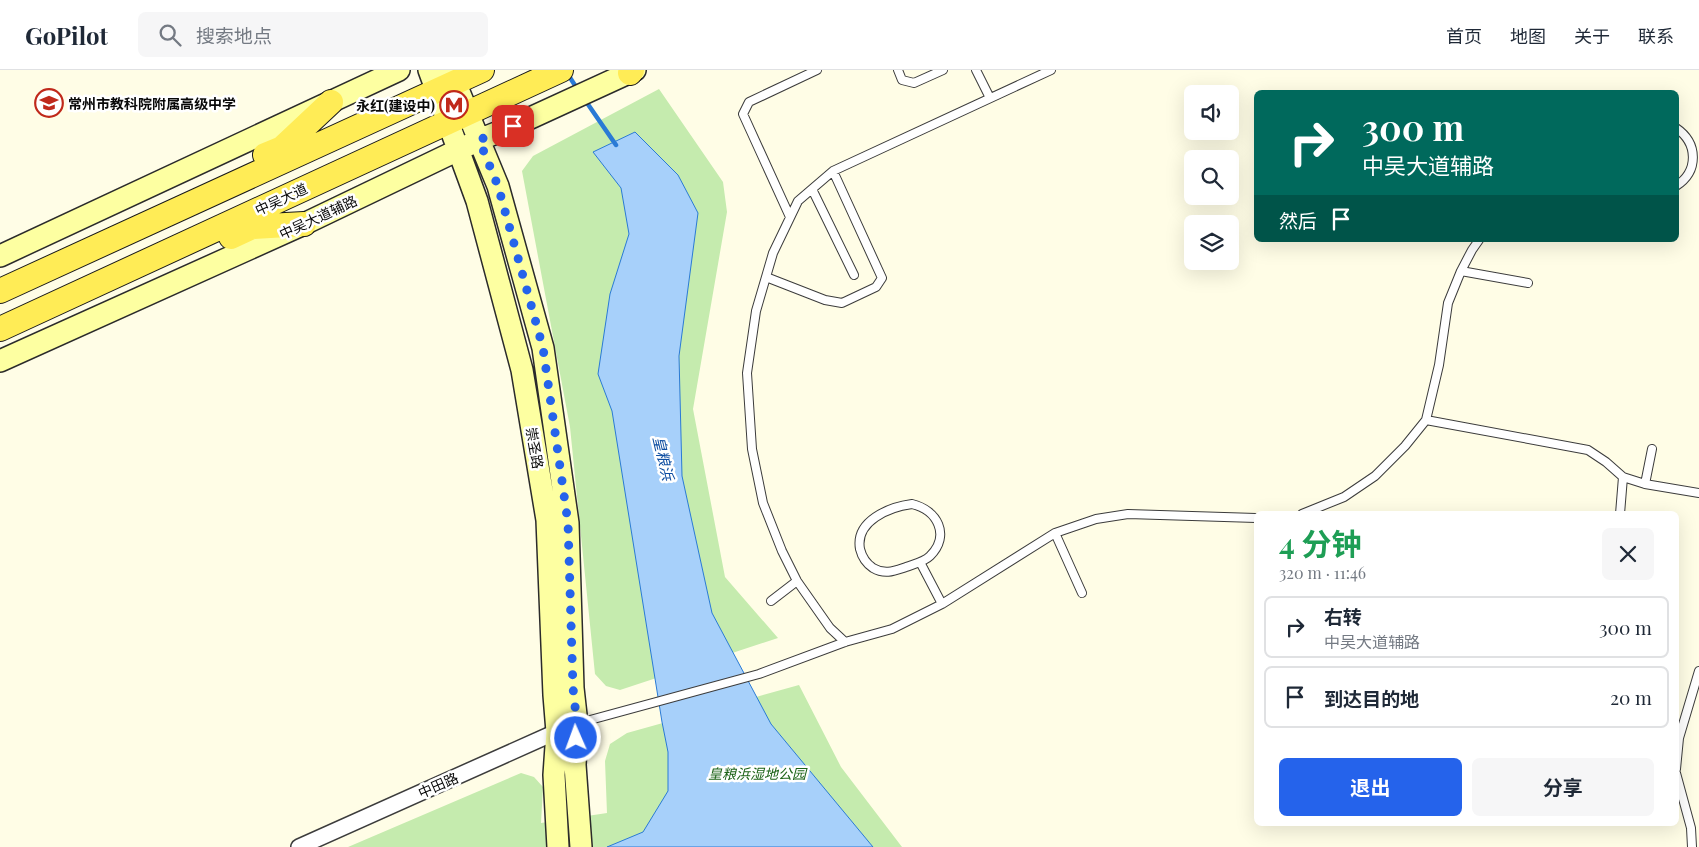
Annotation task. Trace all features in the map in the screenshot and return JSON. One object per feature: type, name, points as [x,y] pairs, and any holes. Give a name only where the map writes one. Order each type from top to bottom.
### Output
[{"type":"main road","points":[[0,256],[399,70]]},
{"type":"main road","points":[[4,288],[178,209],[443,78],[482,70]]},
{"type":"main road","name":"中吴大道辅路","points":[[0,361],[304,224],[479,140],[565,103],[627,73]]},
{"type":"main road","name":"中吴大道","points":[[0,329],[553,74]]},
{"type":"main road","name":"崇圣路","points":[[443,78],[458,118],[458,150],[477,200],[522,370],[548,520],[557,732],[554,775],[557,843]]},
{"type":"main road","points":[[178,209],[208,180],[282,148],[331,102]]},
{"type":"main road","name":"崇圣路","points":[[458,118],[479,140],[498,186],[543,348],[568,523],[580,839]]},
{"type":"main road","points":[[180,246],[224,241],[252,227],[304,224]]},
{"type":"street","name":"中田路","points":[[299,847],[577,724]]},
{"type":"lane","points":[[790,217],[743,114],[749,102],[817,70]]},
{"type":"lane","points":[[898,70],[902,80],[914,83],[943,70]]},
{"type":"lane","points":[[976,70],[990,98]]},
{"type":"lane","points":[[845,642],[830,628],[797,581],[782,550],[763,503],[752,449],[747,372],[756,311],[773,253],[798,201],[833,171],[1050,70]]},
{"type":"lane","points":[[1679,131],[1688,139],[1696,154],[1696,164],[1679,184]]},
{"type":"lane","points":[[766,277],[825,300],[842,303],[876,287],[882,278],[833,171]]},
{"type":"lane","points":[[812,188],[854,275]]},
{"type":"lane","points":[[1309,511],[1344,497],[1375,476],[1405,446],[1426,420],[1439,366],[1448,303],[1461,271],[1478,242]]},
{"type":"lane","points":[[1461,271],[1528,283]]},
{"type":"lane","points":[[1426,420],[1588,450],[1623,477],[1645,484],[1699,493]]},
{"type":"lane","points":[[1645,484],[1652,449]]},
{"type":"lane","points":[[1620,511],[1623,477]]},
{"type":"lane","points":[[912,504],[922,506],[930,512],[938,525],[940,540],[936,549],[929,557],[920,562],[890,573],[872,567],[865,560],[861,552],[861,534],[865,525],[872,519],[902,506],[912,504]]},
{"type":"lane","points":[[577,724],[759,674],[845,642],[892,629],[942,604],[1055,533],[1096,519],[1128,514],[1254,518]]},
{"type":"lane","points":[[1055,533],[1082,593]]},
{"type":"lane","points":[[920,562],[942,604]]},
{"type":"lane","points":[[772,601],[797,581]]},
{"type":"lane","points":[[1679,738],[1699,671]]},
{"type":"lane","points":[[1679,782],[1691,828],[1692,847]]},
{"type":"green space","points":[[659,89],[723,182],[727,212],[693,409],[725,577],[778,638],[620,690],[606,686],[595,674],[570,427],[522,171],[533,156]]},
{"type":"green space","name":"皇粮浜湿地公园","points":[[799,685],[841,767],[902,847],[348,847],[521,773],[534,777],[543,787],[541,823],[607,813],[605,761],[610,744],[627,733]]},
{"type":"water","points":[[635,132],[678,175],[698,213],[679,356],[682,476],[712,613],[771,724],[873,847],[607,847],[643,832],[668,791],[668,752],[612,411],[598,374],[610,294],[629,234],[621,188],[593,152]]},
{"type":"waterway","name":"皇粮浜","points":[[567,73],[578,90]]},
{"type":"waterway","name":"皇粮浜","points":[[585,100],[616,145]]},
{"type":"place","name":"常州市教科院附属高级中学","points":[[49,103]]},
{"type":"place","name":"永红(建设中)","points":[[454,105]]},
{"type":"route","points":[[513,126],[479,140],[498,186],[543,348],[568,523],[573,688],[577,724],[576,738]]}]
